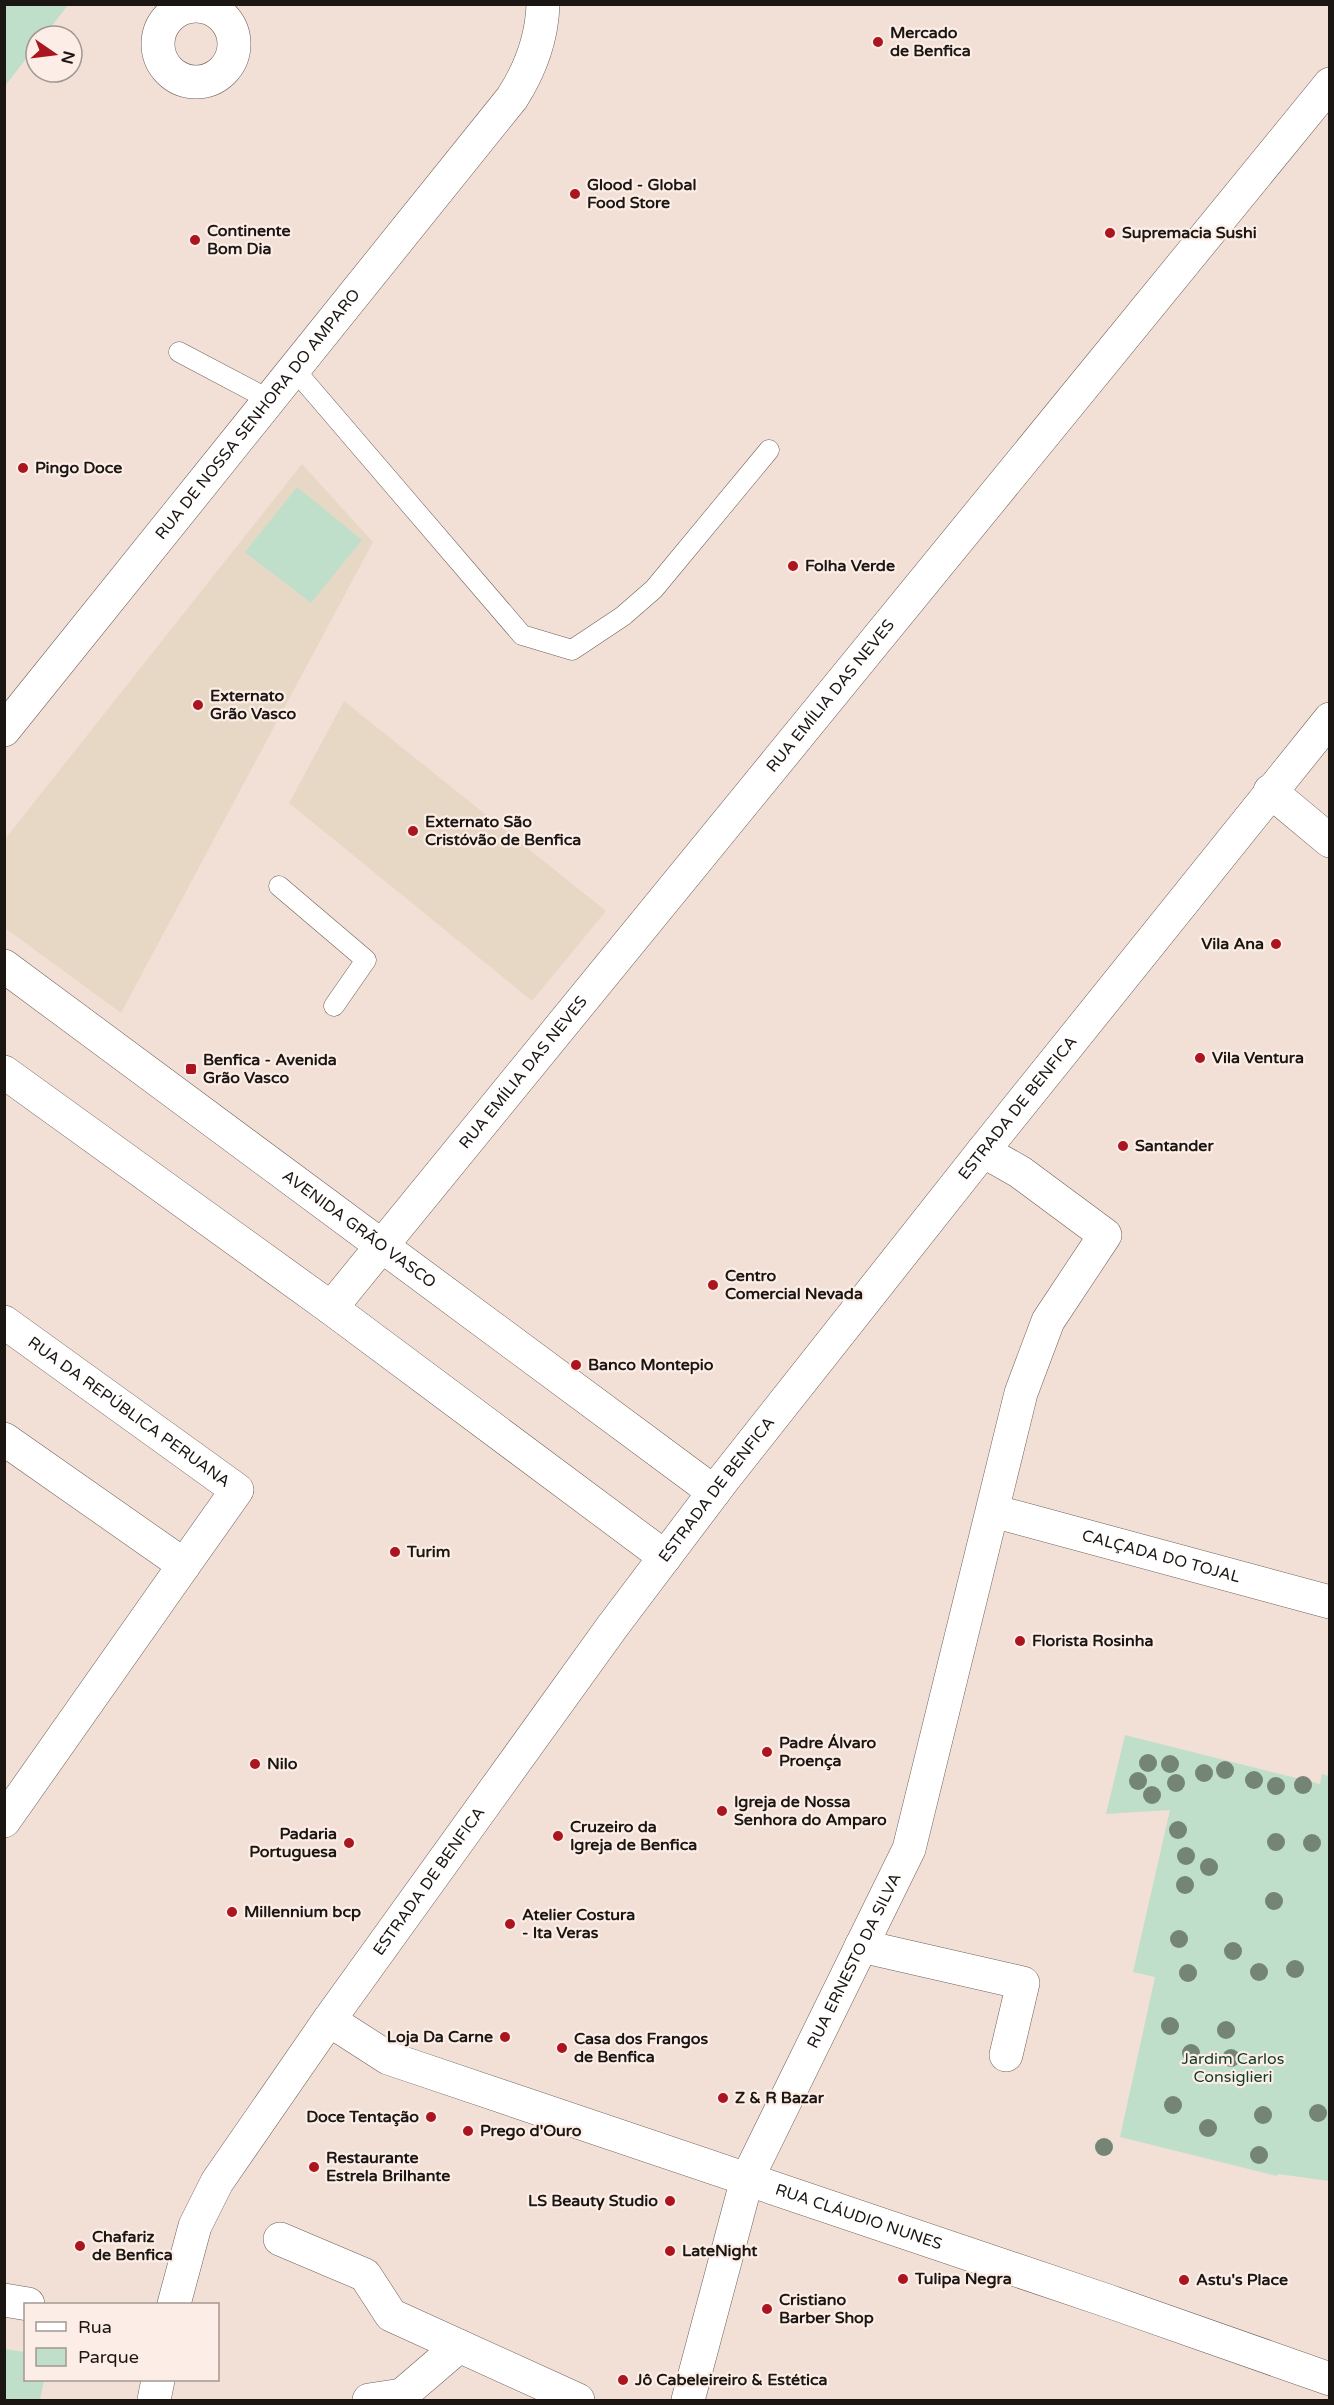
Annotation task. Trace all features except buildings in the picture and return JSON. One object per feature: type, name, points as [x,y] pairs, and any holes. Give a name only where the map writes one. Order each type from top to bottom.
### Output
[{"type":"street","name":"RUA DE NOSSA SENHORA DO AMPARO","points":[[4,730],[512,98],[527,75],[543,4]]},
{"type":"street","name":"RUA EMÍLIA DAS NEVES","points":[[331,1308],[1329,84]]},
{"type":"street","name":"ESTRADA DE BENFICA","points":[[174,2303],[186,2256],[207,2199],[235,2153],[665,1557],[982,1151],[1329,719]]},
{"type":"street","points":[[1270,791],[1329,842]]},
{"type":"street","name":"AVENIDA GRÃO VASCO","points":[[4,966],[714,1492]]},
{"type":"street","points":[[4,1072],[331,1308],[665,1557]]},
{"type":"street","name":"RUA ERNESTO DA SILVA","points":[[688,2400],[747,2179],[909,1849],[1021,1393],[1048,1321],[1105,1235],[1020,1172],[982,1151]]},
{"type":"street","name":"RUA DA REPÚBLICA PERUANA","points":[[4,1322],[237,1490],[4,1821]]},
{"type":"street","points":[[4,1439],[184,1565]]},
{"type":"street","name":"CALÇADA DO TOJAL","points":[[993,1511],[1329,1602]]},
{"type":"street","points":[[861,1946],[1023,1983],[1006,2055]]},
{"type":"street","name":"RUA CLÁUDIO NUNES","points":[[329,2020],[388,2058],[1329,2379]]},
{"type":"street","points":[[280,2239],[365,2275],[391,2315],[578,2400]]},
{"type":"street","points":[[4,2300],[24,2303]]},
{"type":"street","points":[[369,2400],[402,2395],[459,2346]]},
{"type":"street","points":[[154,2400],[158,2381]]},
{"type":"lane","points":[[179,352],[270,400]]},
{"type":"lane","points":[[294,369],[522,635],[572,650],[623,616],[654,589],[769,450]]},
{"type":"lane","points":[[279,886],[366,960],[334,1006]]},
{"type":"shaded area","name":"Externato Grão Vasco","points":[[302,464],[373,542],[121,1013],[5,928],[5,839]]},
{"type":"shaded area","name":"Externato São Cristóvão de Benfica","points":[[344,701],[606,911],[532,1001],[289,803]]},
{"type":"green space","points":[[5,4],[68,5],[53,24],[24,24],[24,61],[5,86]]},
{"type":"green space","points":[[297,487],[362,540],[311,603],[245,552]]},
{"type":"green space","name":"Jardim Carlos Consiglieri","points":[[1125,1735],[1320,1784],[1322,1774],[1329,1776],[1329,2181],[1278,2174],[1277,2176],[1120,2137],[1155,1977],[1133,1972],[1170,1810],[1106,1814]]},
{"type":"green space","points":[[4,2349],[24,2352],[24,2381],[44,2381],[40,2400],[5,2400]]},
{"type":"place","name":"Mercado de Benfica","points":[[878,42]]},
{"type":"place","name":"Glood - Global Food Store","points":[[575,194]]},
{"type":"place","name":"Supremacia Sushi","points":[[1110,233]]},
{"type":"place","name":"Continente Bom Dia","points":[[195,240]]},
{"type":"place","name":"Pingo Doce","points":[[23,468]]},
{"type":"place","name":"Folha Verde","points":[[793,566]]},
{"type":"place","name":"Externato Grão Vasco","points":[[198,705]]},
{"type":"place","name":"Externato São Cristóvão de Benfica","points":[[413,831]]},
{"type":"place","name":"Vila Ana","points":[[1276,944]]},
{"type":"place","name":"Vila Ventura","points":[[1200,1058]]},
{"type":"place","name":"Benfica - Avenida Grão Vasco","points":[[191,1069]]},
{"type":"place","name":"Santander","points":[[1123,1146]]},
{"type":"place","name":"Centro Comercial Nevada","points":[[713,1285]]},
{"type":"place","name":"Banco Montepio","points":[[576,1365]]},
{"type":"place","name":"Turim","points":[[395,1552]]},
{"type":"place","name":"Florista Rosinha","points":[[1020,1641]]},
{"type":"place","name":"Padre Álvaro Proença","points":[[767,1752]]},
{"type":"place","name":"Nilo","points":[[255,1764]]},
{"type":"place","name":"Igreja de Nossa Senhora do Amparo","points":[[722,1811]]},
{"type":"place","name":"Cruzeiro da Igreja de Benfica","points":[[558,1836]]},
{"type":"place","name":"Padaria Portuguesa","points":[[349,1843]]},
{"type":"place","name":"Millennium bcp","points":[[232,1912]]},
{"type":"place","name":"Atelier Costura - Ita Veras","points":[[510,1924]]},
{"type":"place","name":"Loja Da Carne","points":[[505,2037]]},
{"type":"place","name":"Casa dos Frangos de Benfica","points":[[562,2048]]},
{"type":"place","name":"Z & R Bazar","points":[[723,2098]]},
{"type":"place","name":"Doce Tentação","points":[[431,2117]]},
{"type":"place","name":"Prego d'Ouro","points":[[468,2131]]},
{"type":"place","name":"Restaurante Estrela Brilhante","points":[[314,2167]]},
{"type":"place","name":"LS Beauty Studio","points":[[670,2201]]},
{"type":"place","name":"Chafariz de Benfica","points":[[80,2246]]},
{"type":"place","name":"LateNight","points":[[670,2251]]},
{"type":"place","name":"Tulipa Negra","points":[[903,2279]]},
{"type":"place","name":"Astu's Place","points":[[1184,2280]]},
{"type":"place","name":"Cristiano Barber Shop","points":[[767,2309]]},
{"type":"place","name":"Jô Cabeleireiro & Estética","points":[[623,2380]]}]
